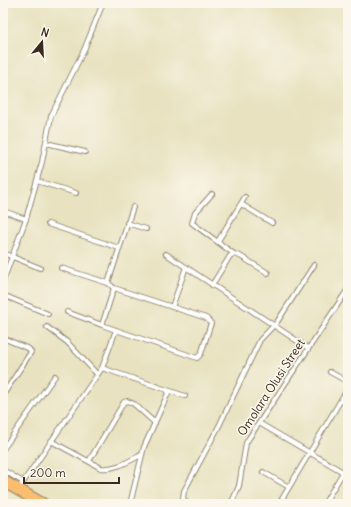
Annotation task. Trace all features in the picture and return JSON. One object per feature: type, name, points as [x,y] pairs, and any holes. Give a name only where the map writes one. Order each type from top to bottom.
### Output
[{"type":"highway","points":[[3,478],[48,504]]},
{"type":"highway","points":[[3,484],[38,504]]},
{"type":"street","points":[[3,281],[26,219],[46,143],[50,116],[84,50],[103,3]]},
{"type":"street","points":[[46,143],[85,152]]},
{"type":"street","points":[[37,180],[76,193]]},
{"type":"street","points":[[212,194],[195,213],[192,221],[196,227],[218,241],[234,254],[268,273]]},
{"type":"street","points":[[218,241],[245,197]]},
{"type":"street","points":[[241,204],[272,223]]},
{"type":"street","points":[[108,283],[133,207]]},
{"type":"street","points":[[3,211],[26,219]]},
{"type":"street","points":[[127,223],[146,229]]},
{"type":"street","points":[[48,224],[119,248]]},
{"type":"street","points":[[3,253],[40,268]]},
{"type":"street","points":[[166,254],[308,348]]},
{"type":"street","points":[[212,285],[230,256],[234,254]]},
{"type":"street","points":[[188,504],[184,499],[184,491],[219,426],[260,340],[273,326],[314,265]]},
{"type":"street","points":[[172,307],[186,267]]},
{"type":"street","points":[[61,268],[108,283],[114,288],[206,318],[211,323],[199,357],[116,330],[67,312]]},
{"type":"street","points":[[102,325],[114,288]]},
{"type":"street","name":"Omolara Olusi Street","points":[[231,504],[239,486],[246,443],[348,289]]},
{"type":"street","points":[[3,295],[48,314]]},
{"type":"street","points":[[47,327],[67,342],[97,374]]},
{"type":"street","points":[[19,488],[102,368],[116,330]]},
{"type":"street","points":[[3,338],[29,349],[31,352],[3,395]]},
{"type":"street","points":[[102,368],[185,396]]},
{"type":"street","points":[[330,372],[348,382]]},
{"type":"street","points":[[3,449],[55,376]]},
{"type":"street","points":[[279,504],[348,388]]},
{"type":"street","points":[[130,504],[142,456],[169,391]]},
{"type":"street","points":[[341,400],[348,405]]},
{"type":"street","points":[[89,461],[124,402],[128,401],[134,404],[155,423]]},
{"type":"street","points":[[259,423],[343,472]]},
{"type":"street","points":[[51,441],[106,469],[142,456]]},
{"type":"street","points":[[324,504],[348,464]]},
{"type":"street","points":[[3,470],[23,482]]},
{"type":"street","points":[[263,472],[289,487]]}]
